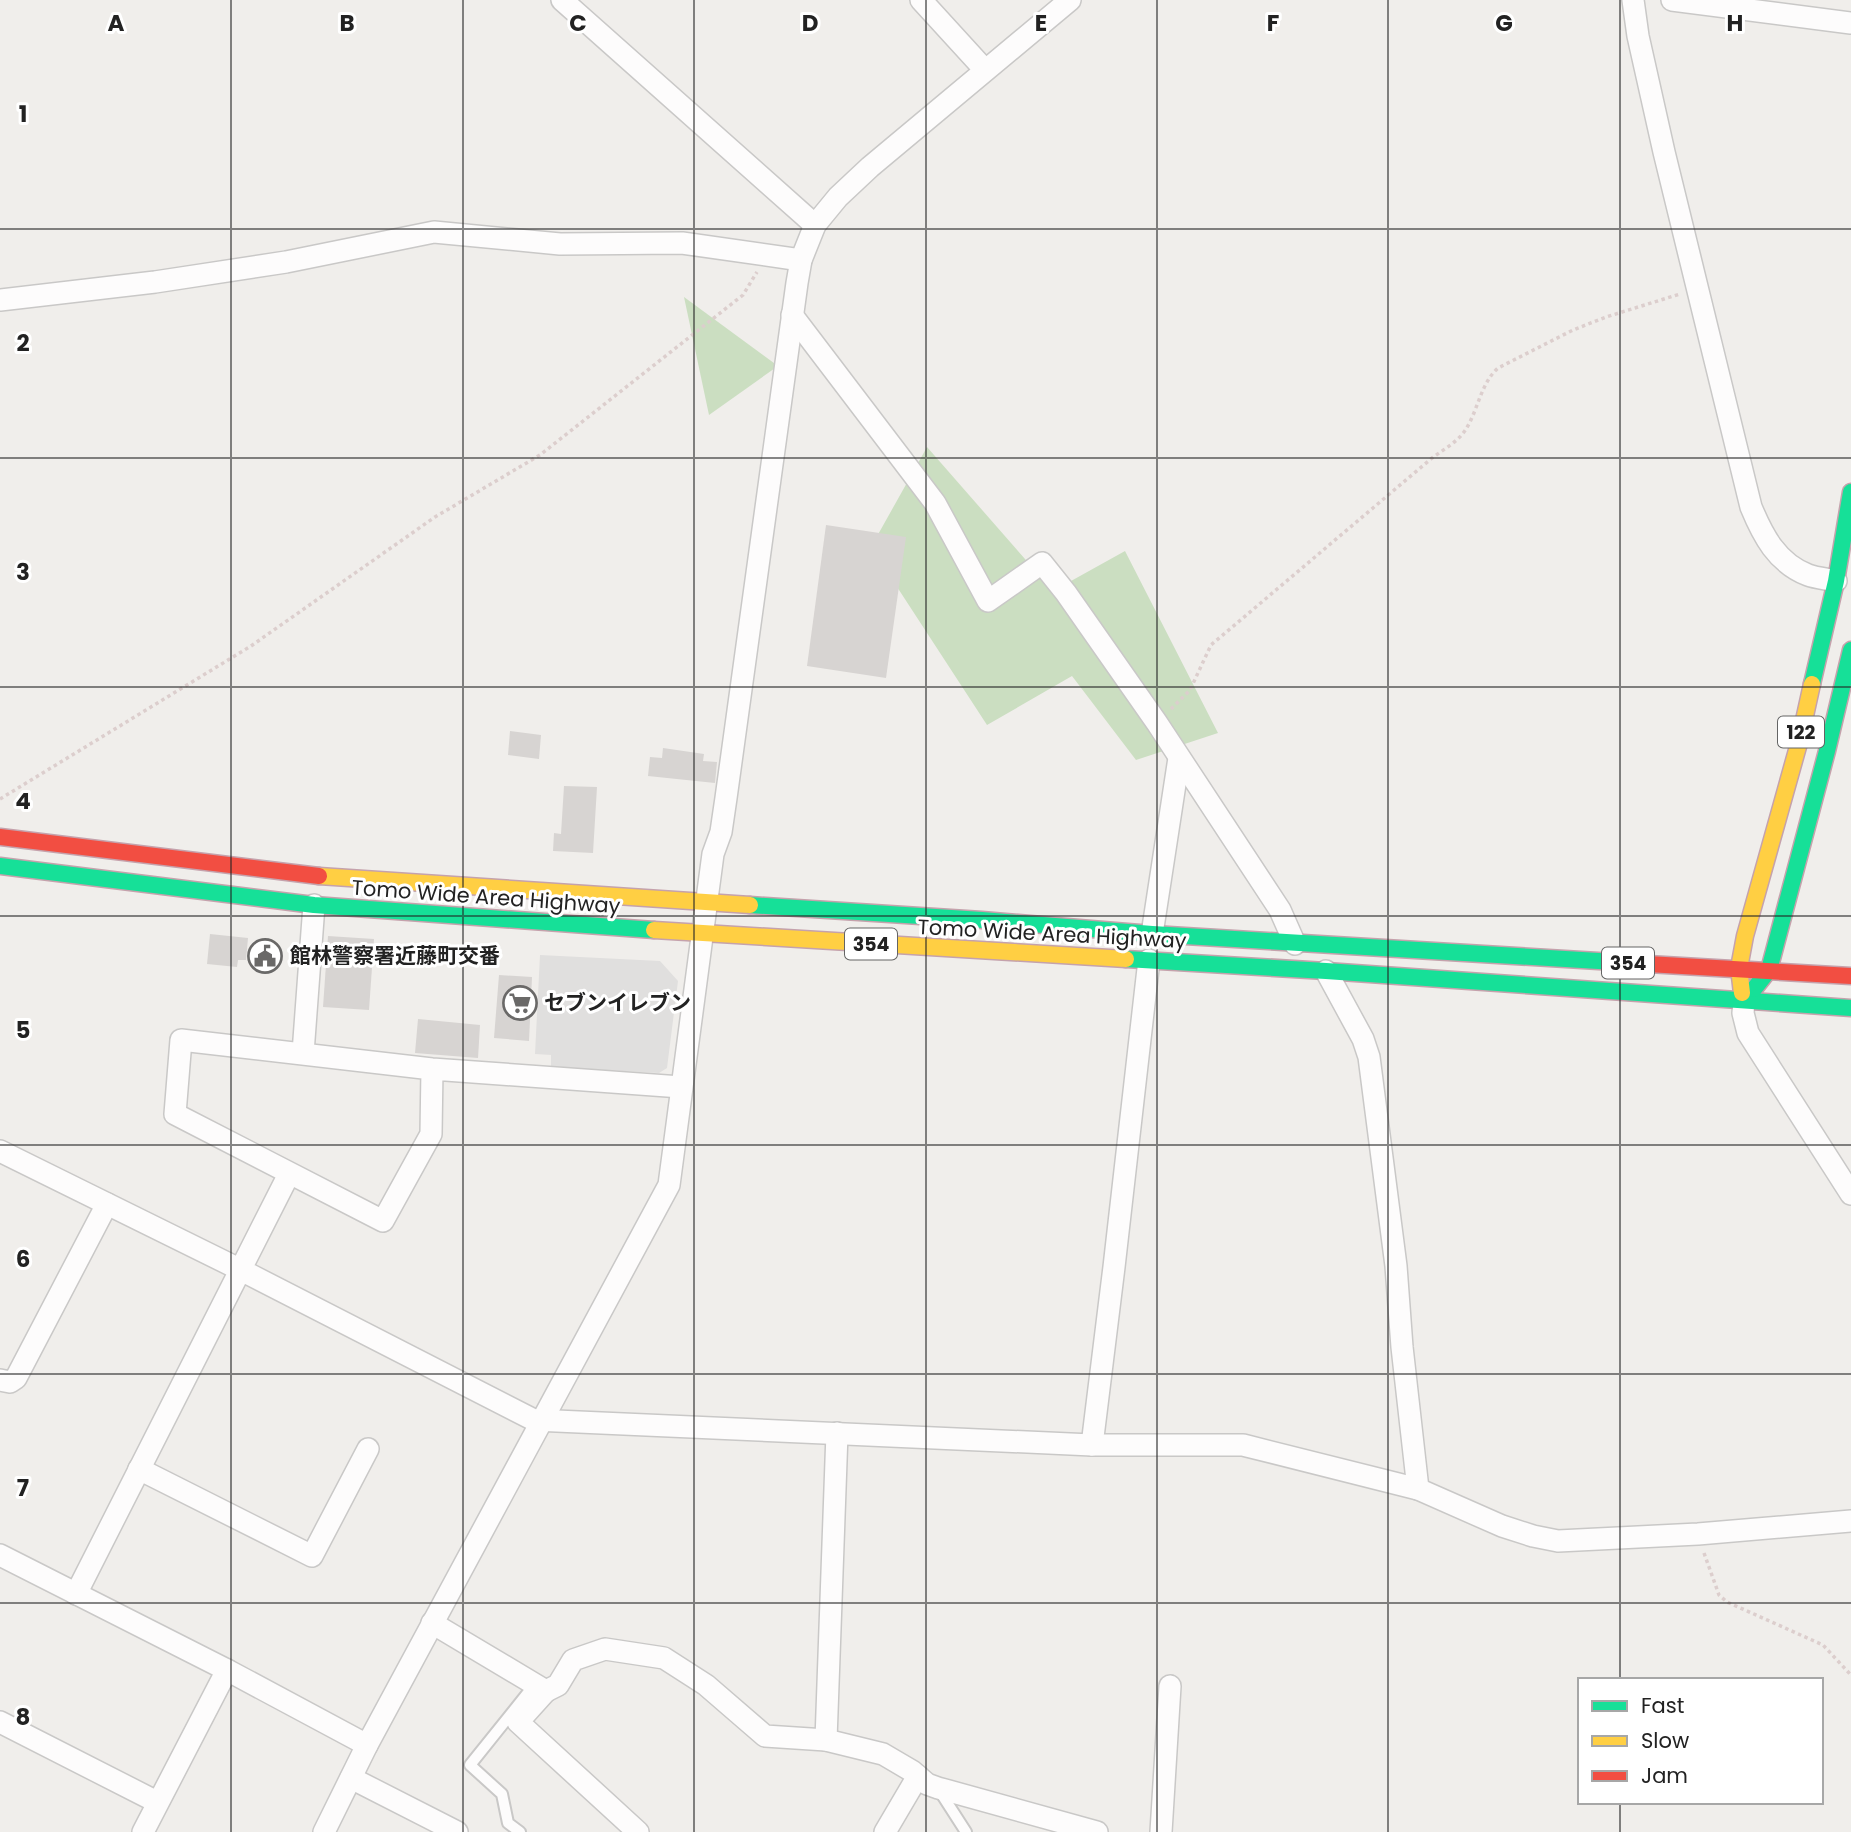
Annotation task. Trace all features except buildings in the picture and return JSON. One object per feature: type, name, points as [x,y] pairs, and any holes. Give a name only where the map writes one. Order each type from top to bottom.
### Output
[{"type":"highway","name":"122","points":[[1744,1000],[1739,968],[1747,926],[1774,837],[1798,743],[1836,581],[1851,492]]},
{"type":"highway","name":"122","points":[[1744,1000],[1769,970],[1851,650]]},
{"type":"highway","name":"Tomo Wide Area Highway","points":[[0,837],[319,876],[982,920],[1295,944],[1851,976]]},
{"type":"highway","name":"Tomo Wide Area Highway","points":[[0,866],[314,905],[703,934],[1326,971],[1851,1008]]},
{"type":"street","points":[[562,0],[814,225]]},
{"type":"street","points":[[921,0],[985,70]]},
{"type":"street","points":[[324,1832],[432,1623],[669,1185],[706,901],[726,798],[792,315],[801,260],[814,225],[838,197],[870,167],[1070,0]]},
{"type":"street","points":[[1633,0],[1638,36],[1696,289],[1751,507],[1769,545],[1784,561],[1807,575],[1836,581]]},
{"type":"street","points":[[1672,0],[1851,23]]},
{"type":"street","points":[[0,300],[155,282],[286,262],[433,232],[560,244],[681,243],[801,260]]},
{"type":"street","points":[[792,315],[935,503],[988,601],[1042,563],[1066,593],[1157,723],[1280,910],[1295,944]]},
{"type":"street","points":[[1152,934],[1179,758]]},
{"type":"street","points":[[303,1053],[314,905]]},
{"type":"street","points":[[1092,1445],[1149,961]]},
{"type":"street","points":[[1326,971],[1363,1039],[1369,1058],[1396,1266],[1418,1489]]},
{"type":"street","points":[[1744,1000],[1743,1013],[1748,1032],[1851,1194]]},
{"type":"street","points":[[432,1069],[431,1134],[383,1221],[176,1114],[181,1040],[432,1069],[681,1087]]},
{"type":"street","points":[[0,1151],[241,1270],[534,1420],[1092,1445],[1243,1445],[1418,1489],[1502,1526],[1558,1541],[1698,1534],[1851,1521]]},
{"type":"street","points":[[76,1594],[289,1174]]},
{"type":"street","points":[[0,1380],[10,1382],[16,1378],[107,1204]]},
{"type":"street","points":[[826,1740],[837,1433]]},
{"type":"street","points":[[139,1469],[312,1556],[368,1449]]},
{"type":"street","points":[[0,1555],[227,1670],[367,1745]]},
{"type":"street","points":[[432,1623],[541,1688],[558,1685],[573,1660],[605,1649],[664,1658],[706,1685],[765,1736],[826,1740],[883,1754],[937,1788],[1097,1832]]},
{"type":"street","points":[[143,1832],[227,1670]]},
{"type":"street","points":[[1161,1832],[1170,1686]]},
{"type":"street","points":[[541,1688],[518,1722],[638,1832]]},
{"type":"street","points":[[3,1731],[158,1802]]},
{"type":"street","points":[[885,1832],[918,1776]]},
{"type":"street","points":[[351,1778],[457,1832]]},
{"type":"lane","points":[[520,1832],[508,1823],[502,1794],[470,1765],[541,1688]]},
{"type":"lane","points":[[937,1788],[966,1832]]},
{"type":"path","points":[[0,799],[251,646],[435,517],[540,456],[743,295],[768,255]]},
{"type":"path","points":[[1157,723],[1190,690],[1211,645],[1432,458],[1460,438],[1468,427],[1490,375],[1498,368],[1573,330],[1696,289]]},
{"type":"path","points":[[1698,1534],[1719,1595],[1727,1602],[1823,1644],[1851,1675]]},
{"type":"green space","points":[[684,297],[778,366],[709,415]]},
{"type":"green space","points":[[927,447],[1053,591],[1125,551],[1218,733],[1136,760],[1072,676],[987,725],[871,547]]},
{"type":"shaded area","points":[[540,955],[660,961],[678,981],[667,1068],[659,1073],[551,1067],[551,1055],[535,1054]]},
{"type":"traffic: fast","points":[[1812,684],[1836,581],[1851,492]]},
{"type":"traffic: fast","points":[[1754,989],[1769,970],[1851,650]]},
{"type":"traffic: fast","points":[[0,866],[314,905],[654,930]]},
{"type":"traffic: fast","points":[[750,905],[1152,934],[1648,964]]},
{"type":"traffic: fast","points":[[1126,959],[1851,1008]]},
{"type":"traffic: slow","points":[[1742,993],[1739,968],[1745,936],[1799,743],[1812,684]]},
{"type":"traffic: slow","points":[[319,876],[750,905]]},
{"type":"traffic: slow","points":[[654,930],[1126,959]]},
{"type":"traffic: jam","points":[[0,837],[319,876]]},
{"type":"traffic: jam","points":[[1648,964],[1851,976]]},
{"type":"place","name":"館林警察署近藤町交番","points":[[265,956]]},
{"type":"place","name":"セブンイレブン","points":[[520,1003]]}]
